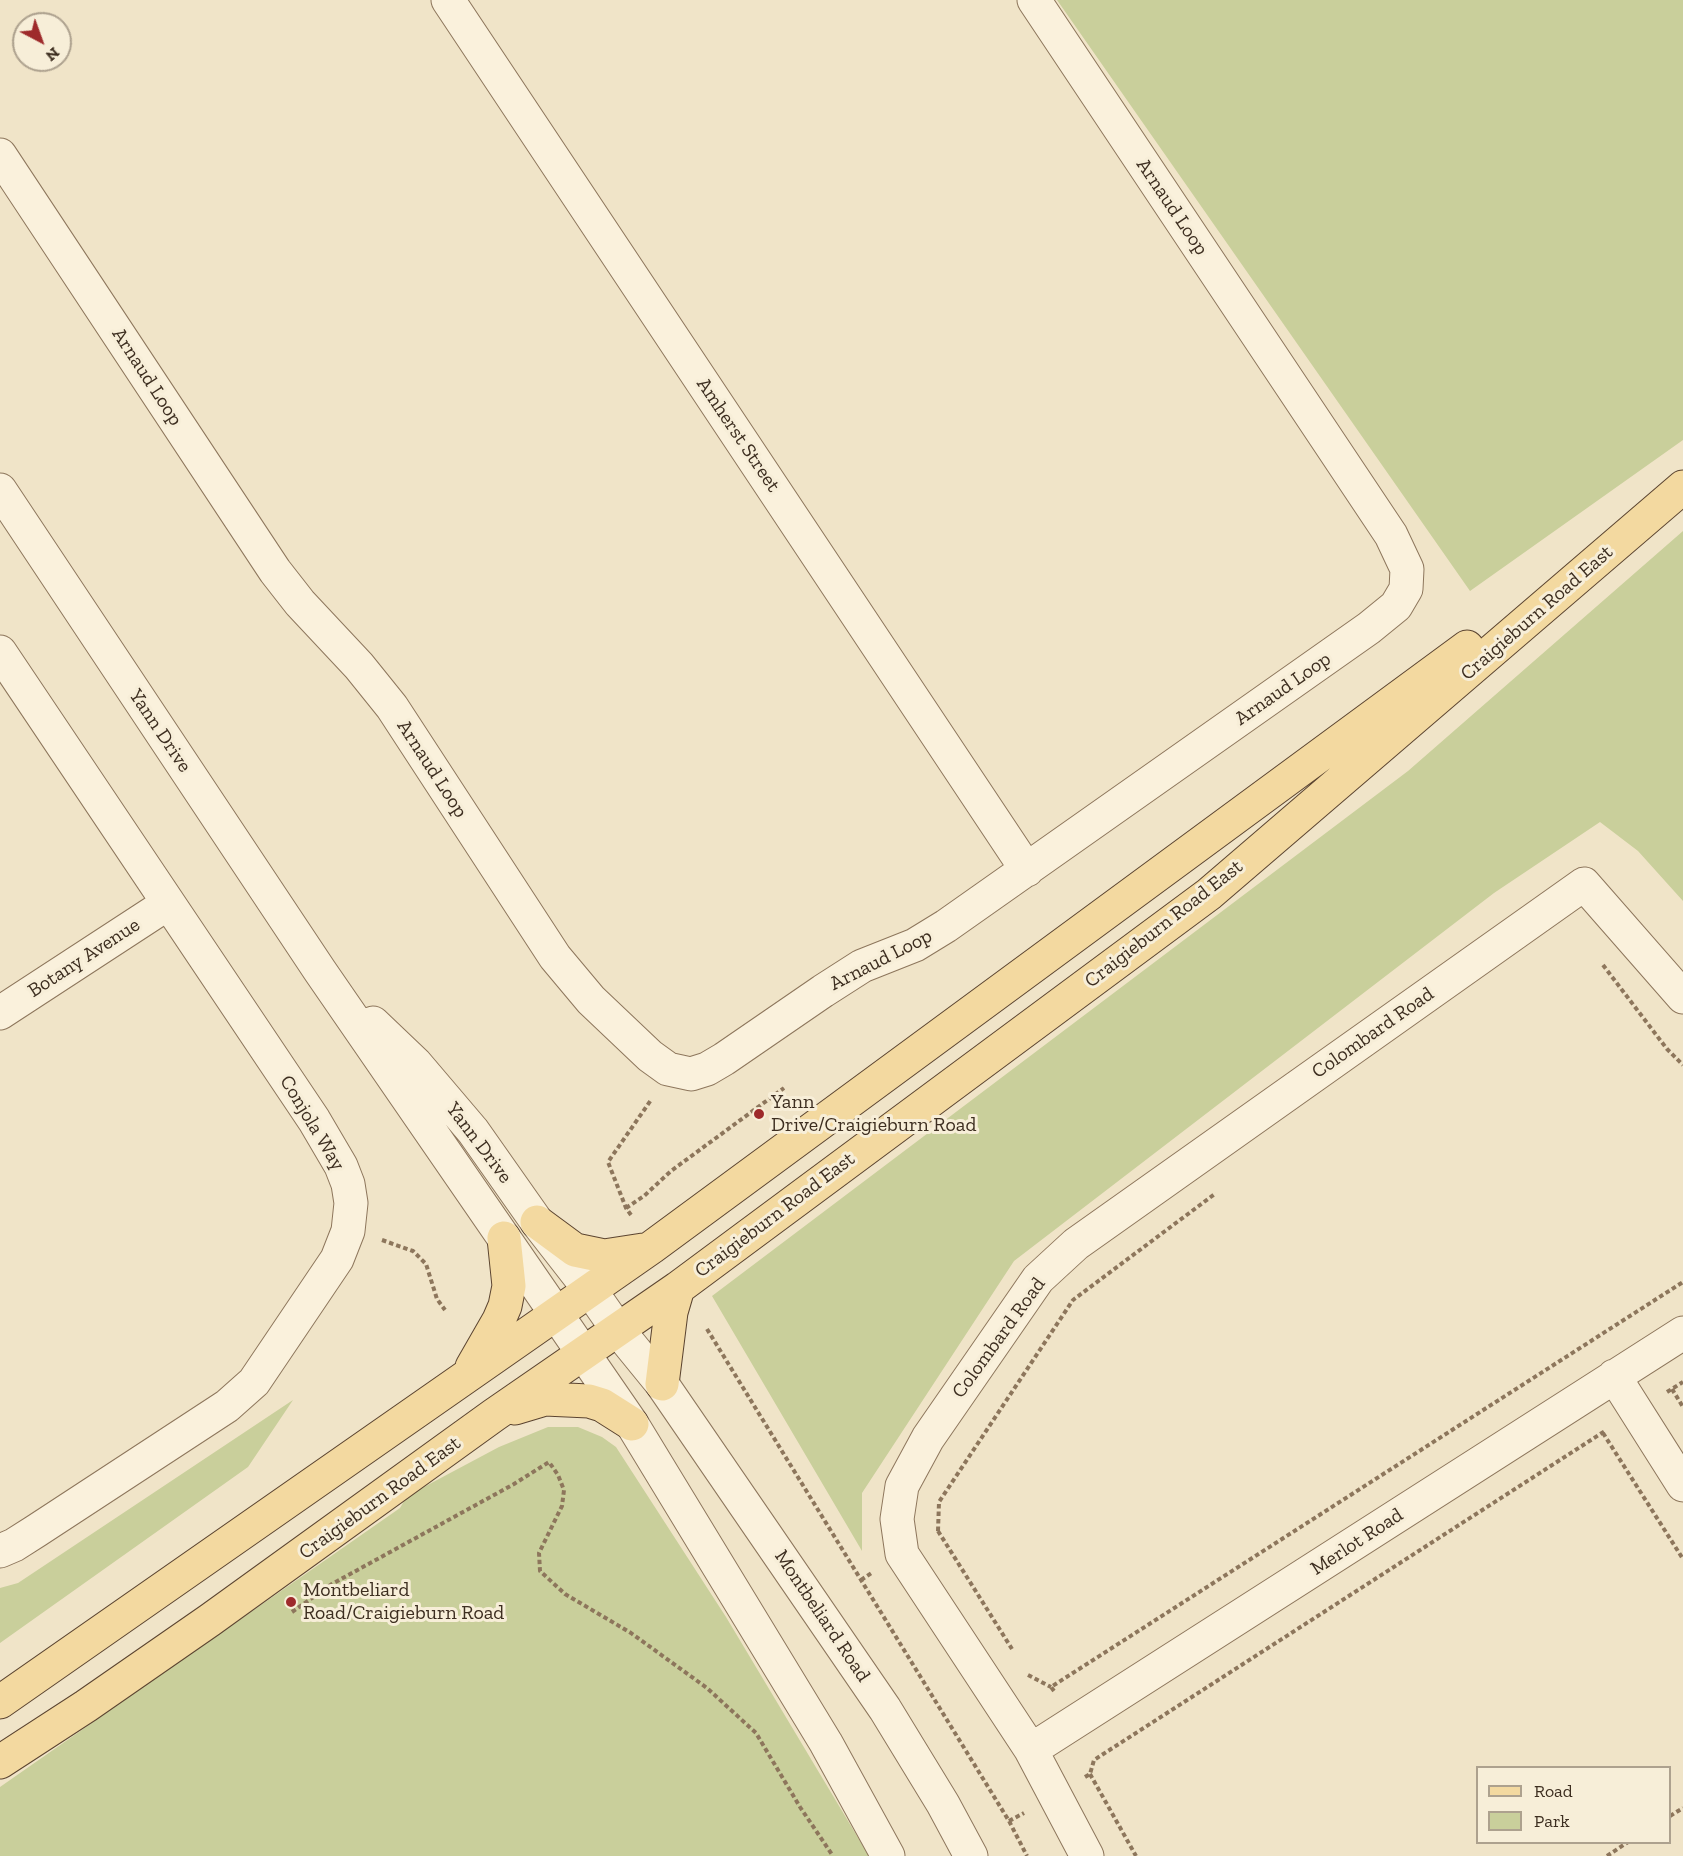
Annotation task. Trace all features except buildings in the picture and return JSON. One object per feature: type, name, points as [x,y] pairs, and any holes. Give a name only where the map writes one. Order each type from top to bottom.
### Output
[{"type":"main road","name":"Craigieburn Road East","points":[[0,1702],[590,1290],[1683,487]]},
{"type":"main road","name":"Craigieburn Road East","points":[[0,1762],[210,1620],[494,1415],[678,1288],[1209,894],[1683,487]]},
{"type":"main road","points":[[537,1222],[575,1250],[604,1256],[648,1248]]},
{"type":"main road","points":[[468,1374],[499,1320],[504,1306],[509,1286],[504,1238]]},
{"type":"main road","points":[[662,1384],[671,1312],[678,1288]]},
{"type":"main road","points":[[494,1415],[545,1399],[589,1401],[602,1405],[632,1424]]},
{"type":"street","name":"Amherst Street","points":[[448,0],[1027,870]]},
{"type":"street","name":"Arnaud Loop","points":[[0,155],[274,571],[300,603],[359,666],[392,707],[555,957],[591,1000],[650,1056],[668,1069],[691,1074],[707,1069],[862,966],[915,945],[946,926],[1370,628],[1396,606],[1406,589],[1407,569],[1391,536],[1034,0]]},
{"type":"street","name":"Yann Drive","points":[[0,490],[320,971],[632,1424]]},
{"type":"street","name":"Conjola Way","points":[[0,652],[314,1120],[341,1166],[348,1184],[351,1203],[348,1231],[337,1259],[254,1382],[227,1406],[36,1531],[0,1551]]},
{"type":"street","name":"Colombard Road","points":[[1087,1856],[1031,1750],[902,1554],[897,1519],[902,1485],[928,1438],[1038,1279],[1077,1244],[1584,884],[1683,998]]},
{"type":"street","name":"Botany Avenue","points":[[0,1013],[167,903]]},
{"type":"street","name":"Yann Drive","points":[[320,971],[416,1064],[473,1131],[537,1222],[618,1330]]},
{"type":"street","name":"Montbeliard Road","points":[[618,1330],[662,1384],[885,1709],[943,1804],[971,1856]]},
{"type":"street","name":"Merlot Road","points":[[1031,1750],[1683,1333]]},
{"type":"street","points":[[1614,1376],[1683,1485]]},
{"type":"street","points":[[632,1424],[826,1743],[888,1856]]},
{"type":"path","points":[[1602,965],[1683,1065]]},
{"type":"path","points":[[648,1248],[626,1208],[608,1162],[651,1100],[668,1069]]},
{"type":"path","points":[[626,1208],[644,1196],[670,1171],[784,1088]]},
{"type":"path","points":[[938,1531],[939,1502],[1073,1300],[1217,1192]]},
{"type":"path","points":[[348,1231],[413,1251],[426,1264],[437,1299],[445,1310]]},
{"type":"path","points":[[678,1288],[724,1354],[1009,1821],[1027,1856]]},
{"type":"path","points":[[1054,1795],[1090,1774],[1094,1760],[1683,1382]]},
{"type":"path","points":[[1672,1389],[1683,1407]]},
{"type":"path","points":[[1603,1433],[1683,1559]]},
{"type":"path","points":[[292,1612],[332,1584],[514,1484],[549,1462],[558,1475],[564,1491],[562,1506],[539,1553],[540,1571],[565,1594],[631,1633],[707,1688],[756,1732],[800,1807],[833,1856]]},
{"type":"path","points":[[1090,1774],[1136,1856]]},
{"type":"path","points":[[1607,1856],[1625,1844]]},
{"type":"green space","points":[[1057,0],[1683,0],[1683,440],[1470,591]]},
{"type":"green space","points":[[1683,531],[1683,901],[1638,851],[1600,822],[1494,893],[1014,1261],[862,1493],[862,1551],[712,1296],[1408,771]]},
{"type":"green space","points":[[293,1400],[248,1467],[0,1643],[0,1588],[18,1583]]},
{"type":"green space","points":[[548,1427],[578,1427],[602,1437],[616,1447],[726,1617],[869,1856],[0,1856],[0,1787],[400,1508],[407,1496],[499,1447]]},
{"type":"place","name":"Yann Drive/Craigieburn Road","points":[[759,1114]]},
{"type":"place","name":"Montbeliard Road/Craigieburn Road","points":[[291,1602]]}]
